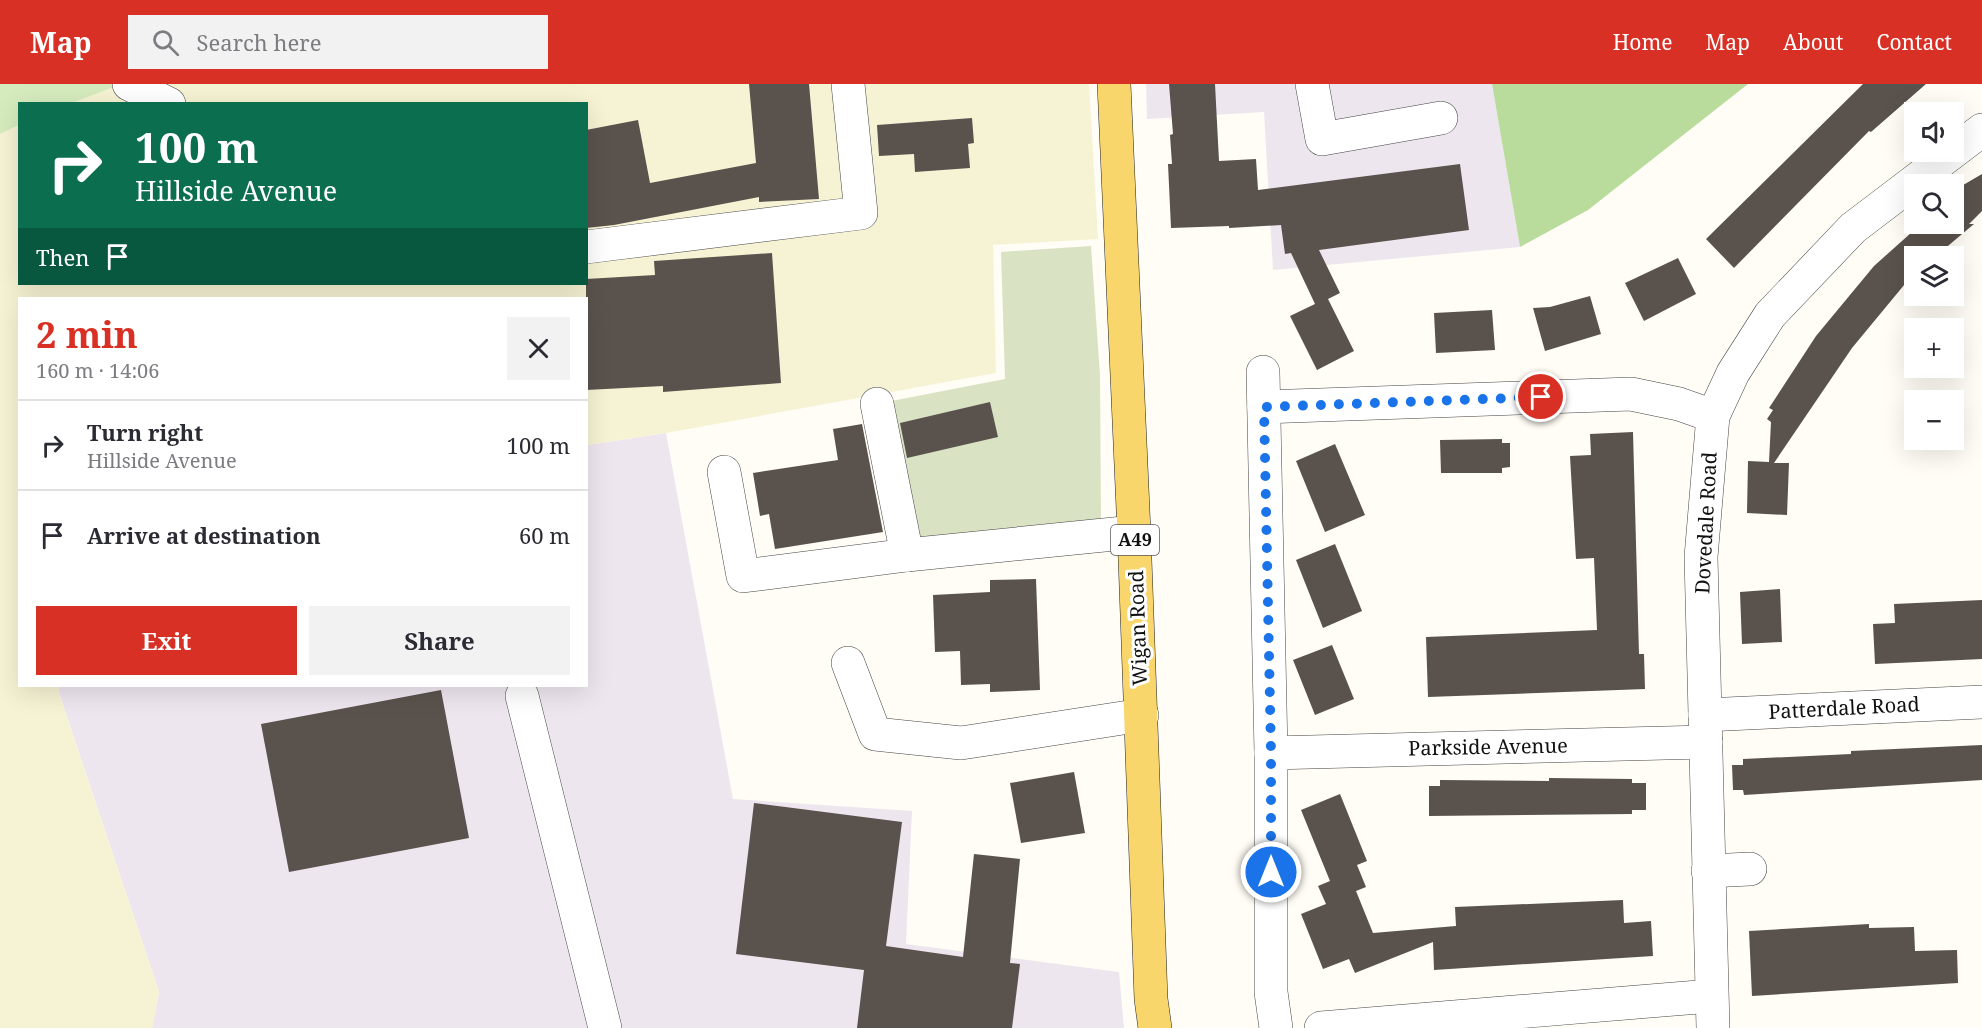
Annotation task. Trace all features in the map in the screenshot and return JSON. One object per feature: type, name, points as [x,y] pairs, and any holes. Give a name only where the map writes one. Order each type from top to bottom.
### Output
[{"type":"main road","name":"Wigan Road","points":[[1113,84],[1142,715],[1151,999],[1155,1028]]},
{"type":"street","points":[[129,84],[166,102]]},
{"type":"street","points":[[588,247],[861,213],[848,84]]},
{"type":"street","points":[[1312,84],[1322,139],[1441,118]]},
{"type":"street","name":"Dovedale Road","points":[[1713,1028],[1701,557],[1713,416],[1732,372],[1770,315],[1853,228],[1982,130]]},
{"type":"street","points":[[1263,372],[1271,753],[1271,992],[1276,1028]]},
{"type":"street","points":[[1264,407],[1631,394],[1671,402],[1713,416]]},
{"type":"street","points":[[877,405],[907,555]]},
{"type":"street","points":[[724,472],[743,576],[907,555],[1134,532]]},
{"type":"street","points":[[848,663],[875,734],[961,743],[1142,715]]},
{"type":"street","points":[[522,696],[605,1028]]},
{"type":"street","name":"Patterdale Road","points":[[1706,728],[1982,702]]},
{"type":"street","name":"Parkside Avenue","points":[[1271,753],[1706,728]]},
{"type":"street","points":[[1708,871],[1750,869]]},
{"type":"street","points":[[1321,1028],[1711,996]]},
{"type":"shaded area","points":[[122,84],[1089,84],[1098,239],[993,245],[996,373],[666,433],[588,445],[588,297],[18,297],[18,687],[58,687],[159,992],[152,1028],[0,1028],[0,134],[18,125],[18,285],[588,285],[588,102],[75,102]]},
{"type":"shaded area","points":[[1146,84],[1492,84],[1520,247],[1273,270],[1264,112],[1147,119]]},
{"type":"shaded area","points":[[666,433],[733,799],[912,811],[906,944],[1119,972],[1124,1028],[152,1028],[159,992],[58,687],[588,687],[588,445]]},
{"type":"green space","points":[[0,84],[122,84],[75,102],[18,102],[18,125],[0,134]]},
{"type":"green space","points":[[1492,84],[1748,84],[1588,210],[1520,247]]},
{"type":"green space","points":[[1091,246],[1100,375],[1101,524],[910,543],[881,403],[1005,379],[1001,252]]},
{"type":"building","points":[[749,84],[809,84],[819,199],[759,202],[759,197],[614,225],[588,228],[588,130],[638,120],[650,183],[756,163]]},
{"type":"building","points":[[1169,84],[1215,84],[1219,161],[1256,159],[1258,190],[1460,164],[1469,230],[1319,250],[1340,293],[1328,299],[1354,351],[1317,370],[1290,316],[1315,304],[1291,253],[1285,254],[1281,225],[1171,228],[1168,164],[1172,164],[1170,135],[1173,134]]},
{"type":"building","points":[[1863,84],[1926,84],[1871,132],[1869,131],[1734,268],[1706,239]]},
{"type":"building","points":[[972,118],[974,143],[968,144],[970,168],[915,172],[914,154],[879,156],[877,125]]},
{"type":"building","points":[[1982,174],[1982,211],[1969,224],[1974,224],[1964,232],[1964,185]]},
{"type":"building","points":[[1910,234],[1962,234],[1948,246],[1904,246],[1904,285],[1852,348],[1774,463],[1789,463],[1787,515],[1747,513],[1748,461],[1769,462],[1771,422],[1767,419],[1773,410],[1769,408],[1816,336],[1874,266]]},
{"type":"building","points":[[772,253],[781,383],[663,392],[663,386],[588,390],[586,285],[588,285],[588,279],[655,275],[654,261]]},
{"type":"building","points":[[1678,258],[1696,294],[1644,321],[1625,283]]},
{"type":"building","points":[[1590,296],[1601,334],[1545,351],[1533,308],[1550,307]]},
{"type":"building","points":[[1492,310],[1495,350],[1436,353],[1434,313]]},
{"type":"building","points":[[990,402],[998,437],[907,458],[900,423]]},
{"type":"building","points":[[862,424],[883,532],[775,549],[769,514],[760,516],[753,473],[838,460],[833,429]]},
{"type":"building","points":[[1633,432],[1639,654],[1644,654],[1645,689],[1428,697],[1426,637],[1597,630],[1594,558],[1576,559],[1570,456],[1591,455],[1590,434]]},
{"type":"building","points":[[1502,439],[1502,443],[1510,443],[1510,467],[1502,468],[1502,473],[1441,473],[1440,440]]},
{"type":"building","points":[[1335,444],[1365,515],[1325,532],[1296,461]]},
{"type":"building","points":[[1335,544],[1362,611],[1323,628],[1296,560]]},
{"type":"building","points":[[1036,579],[1040,690],[990,692],[990,684],[961,685],[960,651],[935,652],[933,595],[990,592],[990,580]]},
{"type":"building","points":[[1780,589],[1782,642],[1742,644],[1740,592]]},
{"type":"building","points":[[1982,600],[1982,659],[1875,664],[1873,624],[1895,623],[1894,604]]},
{"type":"building","points":[[1332,645],[1354,699],[1315,715],[1293,660]]},
{"type":"building","points":[[441,690],[469,838],[289,872],[261,724]]},
{"type":"building","points":[[1982,745],[1982,780],[1744,795],[1743,790],[1733,790],[1732,765],[1743,765],[1743,759]]},
{"type":"building","points":[[1074,772],[1085,833],[1021,843],[1010,783]]},
{"type":"building","points":[[1549,778],[1632,779],[1632,783],[1646,783],[1646,810],[1632,810],[1632,814],[1429,816],[1429,786],[1440,786],[1440,780],[1549,781]]},
{"type":"building","points":[[1340,794],[1367,861],[1357,865],[1366,887],[1356,891],[1373,933],[1456,926],[1455,907],[1623,900],[1624,923],[1651,921],[1653,956],[1434,970],[1433,942],[1355,973],[1349,959],[1323,969],[1301,914],[1326,904],[1318,886],[1330,881],[1301,810]]},
{"type":"building","points":[[754,803],[902,822],[886,946],[963,957],[974,854],[1020,859],[1010,963],[1020,964],[1012,1028],[857,1028],[864,970],[736,954]]},
{"type":"building","points":[[1869,924],[1869,928],[1914,927],[1915,951],[1957,950],[1958,983],[1752,996],[1749,931]]},
{"type":"route","points":[[1271,872],[1264,407],[1541,397]]}]
